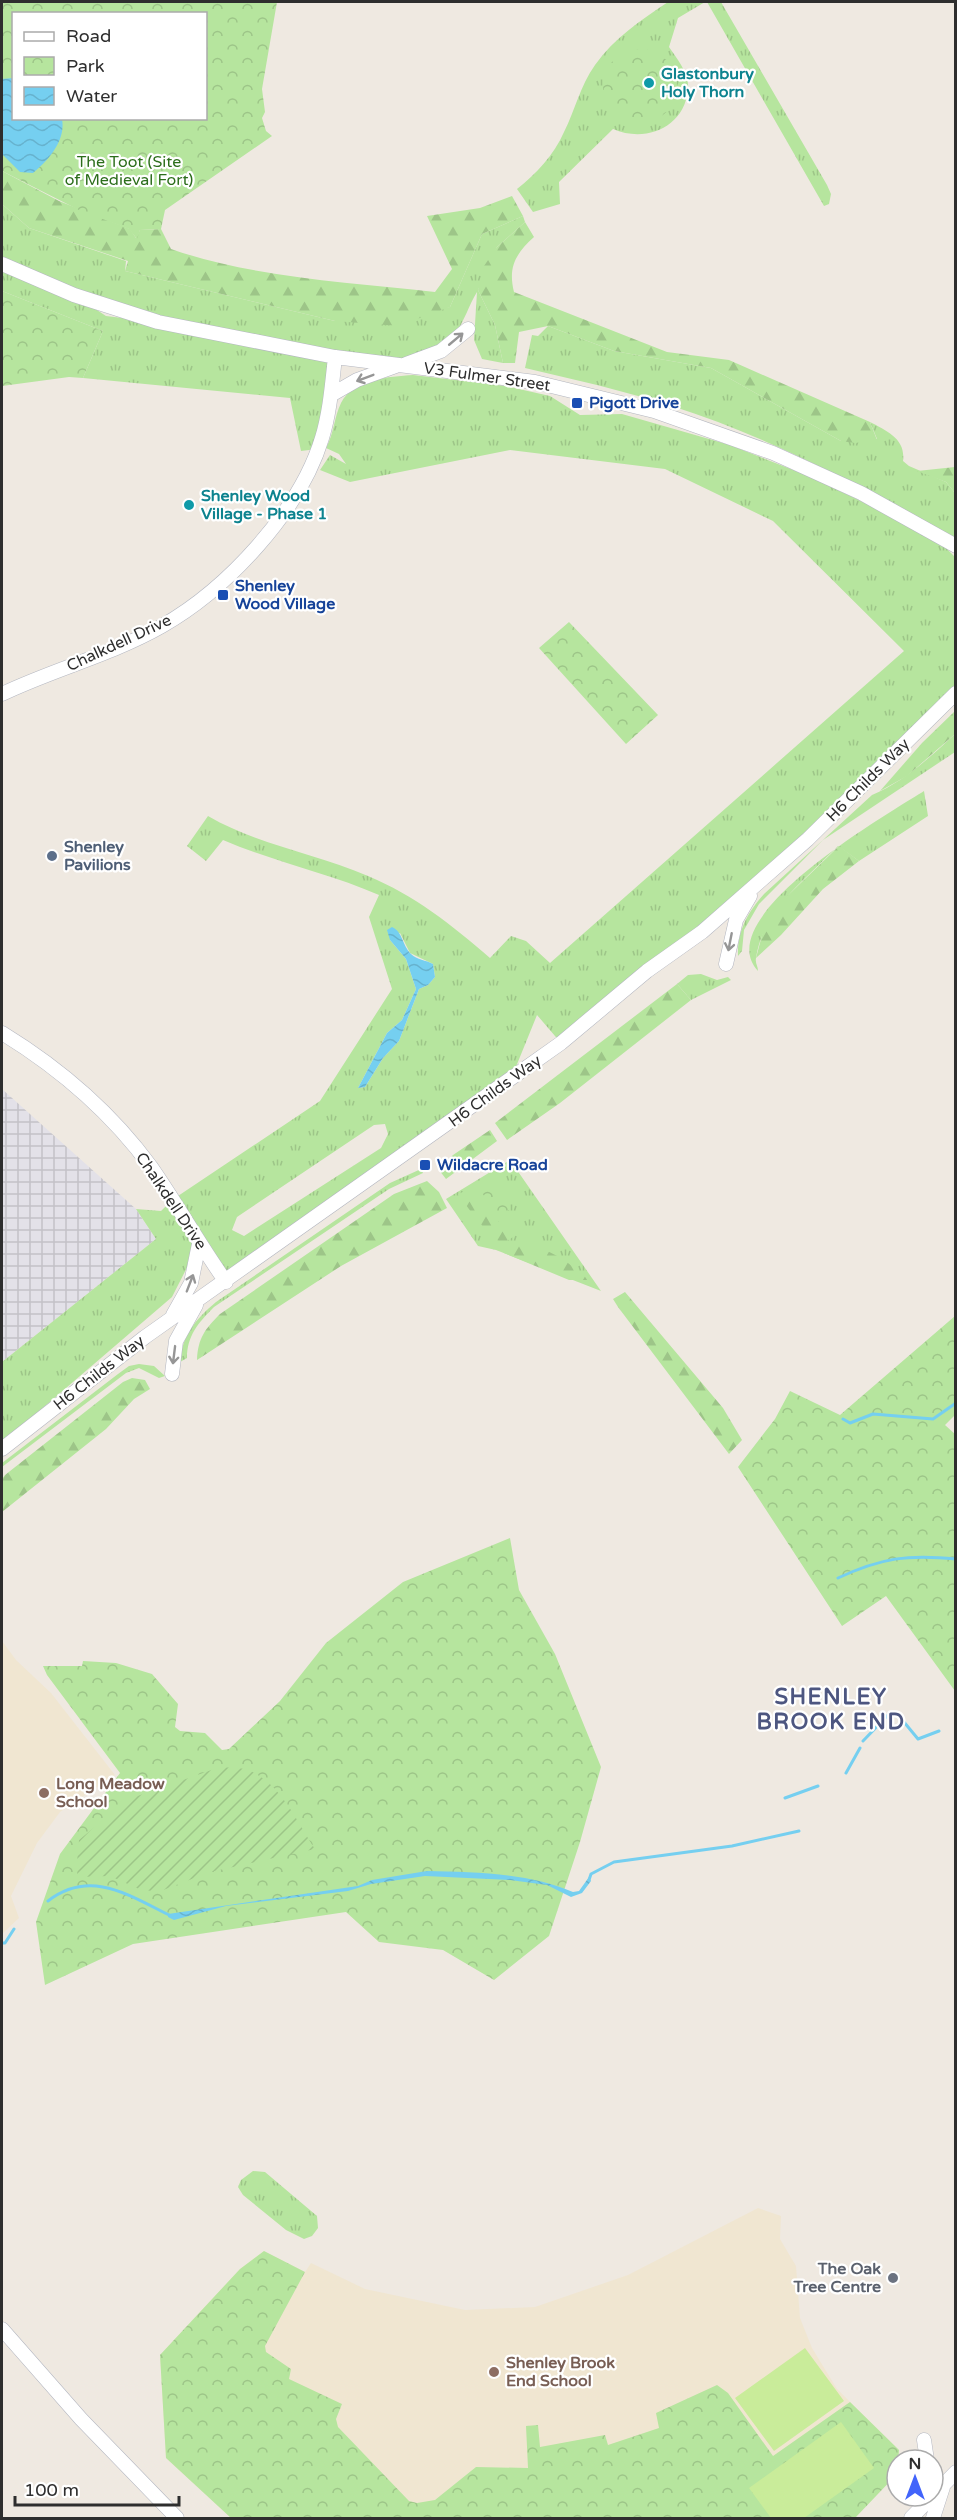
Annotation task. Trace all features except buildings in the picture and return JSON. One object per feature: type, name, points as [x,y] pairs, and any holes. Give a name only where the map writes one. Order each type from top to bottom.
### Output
[{"type":"street","name":"V3 Fulmer Street","points":[[2,264],[74,295],[158,322],[335,357],[535,382],[654,411],[773,453],[861,493],[956,546]]},
{"type":"street","points":[[332,395],[357,380],[441,351],[468,329]]},
{"type":"street","name":"Chalkdell Drive","points":[[2,694],[77,665],[162,626],[189,609],[240,565],[293,501],[321,441],[332,395],[335,357]]},
{"type":"street","name":"H6 Childs Way","points":[[2,1449],[171,1319],[561,1043],[647,971],[702,932],[808,839],[956,693]]},
{"type":"street","points":[[726,964],[736,920],[758,884]]},
{"type":"street","name":"Chalkdell Drive","points":[[2,1033],[65,1076],[107,1115],[150,1166],[226,1282]]},
{"type":"street","points":[[171,1319],[191,1283],[199,1244]]},
{"type":"street","points":[[172,1374],[176,1341],[198,1300]]},
{"type":"street","points":[[2,2329],[81,2419],[177,2518]]},
{"type":"street","points":[[924,2440],[925,2448]]},
{"type":"street","points":[[945,2484],[956,2472]]},
{"type":"shaded area","points":[[2,1089],[136,1209],[156,1239],[2,1362]]},
{"type":"shaded area","name":"Long Meadow School","points":[[2,1641],[16,1660],[51,1693],[115,1775],[60,1812],[37,1843],[11,1896],[19,1918],[2,1934]]},
{"type":"shaded area","name":"Shenley Brook End School","points":[[758,2208],[781,2216],[780,2239],[796,2266],[800,2318],[812,2348],[837,2389],[897,2448],[885,2448],[885,2487],[855,2518],[231,2518],[166,2458],[160,2355],[240,2269],[264,2251],[305,2272],[311,2263],[365,2289],[465,2310],[535,2307],[628,2275]]},
{"type":"green space","name":"The Toot (Site of Medieval Fort)","points":[[2,2],[277,2],[262,89],[265,112],[262,118],[266,131],[272,136],[165,210],[161,229],[140,230],[137,239],[129,229],[79,210],[2,171]]},
{"type":"green space","points":[[668,2],[705,2],[678,18],[669,47],[682,67],[688,84],[685,103],[679,114],[671,123],[650,133],[625,133],[613,129],[559,182],[560,204],[533,212],[517,189],[550,156],[568,124],[590,73],[602,55],[619,38]]},
{"type":"green space","points":[[707,2],[721,2],[827,185],[831,194],[829,204],[824,206]]},
{"type":"green space","points":[[640,49],[654,52],[666,60],[674,72],[677,86],[674,100],[666,112],[654,120],[640,123],[626,120],[614,112],[606,100],[603,86],[606,72],[614,60],[626,52]]},
{"type":"green space","points":[[2,171],[59,201],[130,229],[136,238],[140,230],[161,229],[171,249],[203,259],[235,267],[302,278],[435,292],[452,269],[427,216],[480,208],[512,196],[523,216],[482,234],[450,307],[398,326],[335,321],[125,271],[128,261],[29,228],[2,204]]},
{"type":"green space","points":[[2,204],[29,228],[126,261],[125,271],[335,321],[450,307],[482,234],[523,216],[525,222],[497,247],[478,290],[495,325],[503,363],[482,359],[474,340],[477,292],[455,334],[443,347],[430,356],[401,363],[335,357],[317,449],[301,451],[290,398],[83,378],[103,331],[2,291],[2,264],[74,295],[106,316],[155,322],[2,258]]},
{"type":"green space","points":[[525,222],[534,237],[522,249],[515,262],[512,276],[514,292],[667,352],[729,360],[870,422],[877,440],[855,443],[841,441],[711,368],[614,351],[548,326],[519,332],[515,363],[503,363],[495,325],[478,290],[484,266],[497,247]]},
{"type":"green space","points":[[2,291],[103,331],[83,378],[69,377],[2,386]]},
{"type":"green space","points":[[548,326],[614,351],[711,368],[841,441],[877,439],[870,422],[876,425],[889,432],[898,441],[902,447],[903,461],[909,466],[946,482],[955,493],[955,539],[839,476],[749,434],[646,398],[525,368],[532,335],[538,336]]},
{"type":"green space","points":[[413,375],[506,386],[550,396],[580,415],[622,414],[730,445],[806,475],[861,501],[943,545],[955,557],[955,685],[902,746],[808,839],[561,1043],[537,1015],[511,1079],[226,1282],[199,1244],[172,1297],[2,1443],[2,1362],[156,1239],[136,1209],[161,1211],[172,1200],[320,1101],[392,989],[369,917],[379,895],[223,840],[206,861],[187,846],[208,816],[266,842],[348,868],[401,892],[432,912],[490,958],[511,936],[526,941],[550,963],[904,651],[773,521],[665,469],[510,450],[350,482],[320,470],[330,455],[346,464],[339,454],[326,448],[339,408],[347,395],[354,388],[373,380]],"holes":[[[400,933],[410,953],[433,964],[435,977],[428,985],[419,989],[399,1041],[383,1058],[365,1087],[358,1088],[387,1033],[402,1020],[416,989],[406,959],[390,940]],[[385,1124],[388,1134],[381,1148],[244,1236],[232,1230],[237,1217],[374,1125]]]},
{"type":"green space","points":[[955,467],[955,493],[946,482],[917,471]]},
{"type":"green space","points":[[569,622],[658,715],[626,744],[539,648]]},
{"type":"green space","points":[[955,711],[955,734],[907,776],[880,791],[922,743]]},
{"type":"green space","points":[[955,734],[955,752],[823,840],[759,904],[744,930],[742,951],[738,956],[739,938],[745,922],[764,894],[872,795],[906,776]]},
{"type":"green space","points":[[924,791],[928,816],[859,861],[839,847]]},
{"type":"green space","points":[[839,846],[859,861],[823,889],[781,935],[756,958],[765,924],[778,905]]},
{"type":"green space","points":[[833,851],[788,896],[767,925],[756,958],[758,971],[749,949],[758,923],[779,896]]},
{"type":"green space","points":[[701,974],[717,980],[728,977],[731,980],[691,1000],[677,984],[688,975]]},
{"type":"green space","points":[[677,984],[691,1000],[560,1103],[507,1140],[495,1123]]},
{"type":"green space","points":[[490,1130],[497,1141],[446,1179],[439,1170],[453,1155]]},
{"type":"green space","points":[[510,1160],[601,1291],[496,1250],[478,1246],[446,1199]]},
{"type":"green space","points":[[421,1169],[423,1173],[389,1189],[214,1307],[194,1330],[187,1358],[180,1362],[181,1352],[191,1328],[216,1302],[390,1183]]},
{"type":"green space","points":[[486,1180],[493,1181],[510,1202],[509,1210],[498,1214],[482,1193],[481,1184]]},
{"type":"green space","points":[[427,1181],[439,1192],[447,1208],[341,1266],[197,1360],[203,1334],[220,1314],[394,1194]]},
{"type":"green space","points":[[475,1187],[488,1207],[474,1216],[458,1194]]},
{"type":"green space","points":[[492,1212],[499,1222],[516,1235],[504,1243],[491,1238],[478,1220]]},
{"type":"green space","points":[[522,1238],[563,1259],[589,1280],[569,1280],[504,1253],[503,1249]]},
{"type":"green space","points":[[625,1292],[723,1408],[742,1440],[729,1454],[618,1307],[613,1299]]},
{"type":"green space","points":[[955,1316],[955,1415],[945,1425],[956,1435],[955,1691],[886,1596],[842,1626],[738,1467],[775,1419],[790,1391],[840,1415]]},
{"type":"green space","points":[[139,1364],[154,1366],[165,1376],[159,1378],[139,1368],[126,1373],[2,1467],[2,1463],[118,1374],[129,1366]]},
{"type":"green space","points":[[132,1378],[145,1380],[150,1389],[134,1399],[106,1429],[2,1512],[2,1479],[5,1475],[123,1382]]},
{"type":"green space","points":[[510,1538],[519,1590],[555,1654],[601,1767],[580,1842],[549,1936],[494,1980],[443,1950],[379,1942],[346,1912],[133,1944],[45,1985],[36,1922],[60,1854],[120,1773],[47,1675],[43,1666],[82,1666],[83,1661],[116,1663],[152,1674],[178,1704],[175,1727],[180,1731],[205,1733],[222,1750],[229,1749],[280,1701],[326,1643],[403,1582]]},
{"type":"green space","points":[[220,1767],[248,1770],[269,1784],[287,1804],[315,1849],[210,1872],[158,1892],[139,1889],[110,1876],[77,1877],[79,1840],[129,1799]]},
{"type":"green space","points":[[253,2171],[265,2172],[317,2216],[318,2228],[312,2236],[304,2239],[286,2230],[243,2195],[238,2187],[241,2180]]},
{"type":"green space","points":[[264,2251],[305,2272],[265,2346],[266,2352],[291,2369],[289,2379],[342,2404],[336,2419],[338,2427],[409,2501],[417,2503],[435,2500],[476,2467],[528,2468],[526,2426],[538,2425],[540,2447],[605,2435],[608,2445],[659,2428],[656,2413],[717,2385],[728,2393],[773,2456],[850,2402],[897,2448],[885,2448],[885,2487],[855,2518],[231,2518],[166,2458],[160,2355],[240,2269]]},
{"type":"green space","points":[[805,2348],[844,2401],[774,2451],[735,2398]]},
{"type":"green space","points":[[841,2422],[874,2468],[804,2518],[771,2518],[749,2488]]},
{"type":"water","points":[[12,78],[12,120],[62,120],[63,127],[59,142],[45,162],[33,173],[20,172],[2,154],[2,79]]},
{"type":"water","points":[[392,927],[396,929],[411,954],[433,964],[435,977],[428,985],[419,989],[399,1041],[383,1058],[365,1087],[358,1088],[387,1033],[402,1020],[416,989],[406,959],[390,940],[387,930]]},
{"type":"water","points":[[427,1871],[520,1877],[573,1892],[579,1891],[589,1877],[591,1881],[582,1893],[571,1897],[547,1885],[510,1880],[425,1876],[371,1884],[348,1891],[226,1906],[174,1920],[168,1917],[168,1914],[358,1886],[372,1880]]},
{"type":"waterway","points":[[843,1419],[850,1423],[873,1414],[933,1419],[956,1403]]},
{"type":"waterway","points":[[838,1578],[853,1571],[895,1559],[923,1557],[956,1559]]},
{"type":"waterway","points":[[863,1741],[888,1715],[899,1716],[918,1739],[939,1731]]},
{"type":"waterway","points":[[846,1773],[860,1748]]},
{"type":"waterway","points":[[785,1798],[818,1786]]},
{"type":"waterway","points":[[589,1880],[591,1874],[614,1862],[732,1846],[799,1831]]},
{"type":"waterway","points":[[48,1901],[64,1891],[95,1886],[125,1894],[171,1916]]},
{"type":"waterway","points":[[2,1943],[5,1943],[14,1929]]},
{"type":"place","name":"Glastonbury Holy Thorn","points":[[649,83]]},
{"type":"place","name":"Pigott Drive","points":[[577,403]]},
{"type":"place","name":"Shenley Wood Village - Phase 1","points":[[189,505]]},
{"type":"place","name":"Shenley Wood Village","points":[[223,595]]},
{"type":"place","name":"Shenley Pavilions","points":[[52,856]]},
{"type":"place","name":"Wildacre Road","points":[[425,1165]]},
{"type":"place","name":"Long Meadow School","points":[[44,1793]]},
{"type":"place","name":"The Oak Tree Centre","points":[[893,2278]]},
{"type":"place","name":"Shenley Brook End School","points":[[494,2372]]},
{"type":"district","name":"SHENLEY BROOK END","points":[[831,1710]]}]
